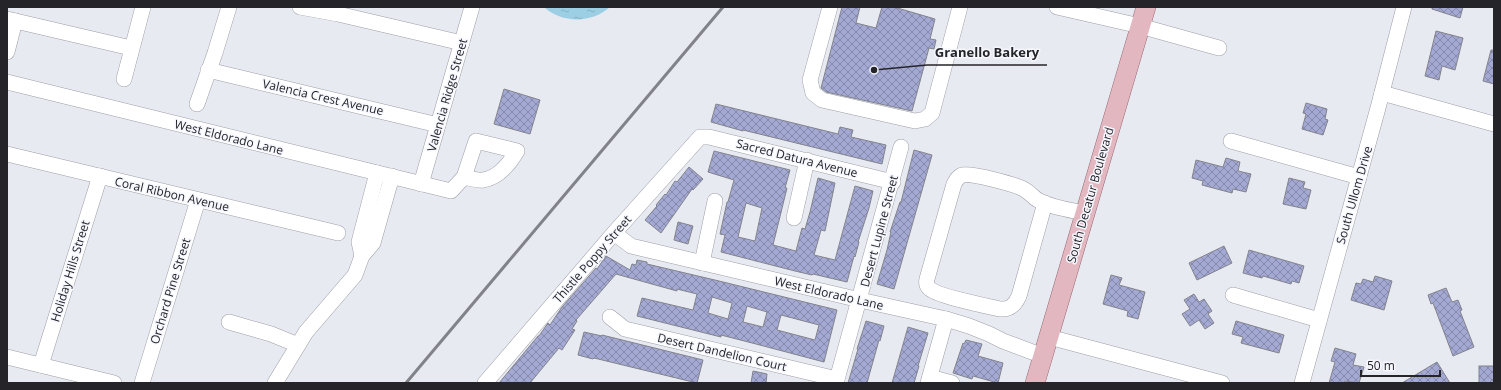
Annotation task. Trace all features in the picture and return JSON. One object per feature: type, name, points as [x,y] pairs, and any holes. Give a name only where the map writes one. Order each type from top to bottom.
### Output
[{"type":"main road","name":"South Decatur Boulevard","points":[[1035,383],[1146,7]]},
{"type":"street","points":[[124,79],[143,7]]},
{"type":"street","points":[[197,104],[229,7]]},
{"type":"street","points":[[300,7],[322,9],[462,43]]},
{"type":"street","name":"Valencia Ridge Street","points":[[421,184],[472,7]]},
{"type":"street","points":[[830,7],[810,80],[814,93],[822,100],[915,121],[925,119],[932,113],[960,7]]},
{"type":"street","points":[[1057,7],[1140,26],[1219,48]]},
{"type":"street","name":"South Ullom Drive","points":[[1302,383],[1382,93],[1404,7]]},
{"type":"street","points":[[7,52],[11,20],[131,48]]},
{"type":"street","name":"Valencia Crest Avenue","points":[[208,70],[438,125]]},
{"type":"street","name":"West Eldorado Lane","points":[[7,82],[451,191],[464,177]]},
{"type":"street","points":[[1382,93],[1494,124]]},
{"type":"street","name":"Sacred Datura Avenue","points":[[700,137],[709,137],[893,182]]},
{"type":"street","name":"Thistle Poppy Street","points":[[485,383],[614,233],[700,137]]},
{"type":"street","points":[[1231,141],[1359,177]]},
{"type":"street","name":"Desert Lupine Street","points":[[836,381],[902,147]]},
{"type":"street","name":"Coral Ribbon Avenue","points":[[7,154],[338,233]]},
{"type":"street","points":[[794,218],[806,160]]},
{"type":"street","points":[[275,383],[306,332],[355,275],[362,256],[374,243],[372,221],[376,173]]},
{"type":"street","points":[[1045,203],[1019,296],[1015,305],[1009,308],[1000,309],[940,294],[927,286],[926,279],[954,184],[957,178],[961,175],[974,176],[1019,187],[1026,190],[1036,199],[1045,203],[1085,214]]},
{"type":"street","name":"Holiday Hills Street","points":[[41,365],[100,176]]},
{"type":"street","points":[[372,221],[392,176]]},
{"type":"street","name":"Orchard Pine Street","points":[[142,383],[198,200]]},
{"type":"street","points":[[702,263],[715,201]]},
{"type":"street","name":"West Eldorado Lane","points":[[614,233],[630,246],[946,319],[969,326],[989,334],[1003,342],[1043,356]]},
{"type":"street","points":[[1233,295],[1319,320]]},
{"type":"street","name":"Desert Dandelion Court","points":[[610,317],[626,329],[836,381]]},
{"type":"street","points":[[946,319],[929,380],[952,383]]},
{"type":"street","points":[[229,322],[271,334],[298,345]]},
{"type":"street","points":[[1049,337],[1222,383]]},
{"type":"street","points":[[7,357],[114,383]]},
{"type":"water","points":[[544,7],[610,7],[595,16],[586,19],[568,19],[551,13]]},
{"type":"building","points":[[842,7],[860,7],[856,23],[876,28],[882,7],[894,7],[935,19],[930,39],[936,40],[934,49],[929,48],[912,111],[826,92],[821,88]]},
{"type":"building","points":[[1432,7],[1463,7],[1460,18],[1432,9]]},
{"type":"building","points":[[1436,31],[1463,38],[1455,70],[1442,66],[1439,80],[1425,76]]},
{"type":"building","points":[[1491,50],[1494,50],[1494,84],[1483,81]]},
{"type":"building","points":[[504,89],[540,100],[530,134],[494,124]]},
{"type":"building","points":[[1306,103],[1327,109],[1325,119],[1328,120],[1323,135],[1302,129],[1306,114],[1303,113]]},
{"type":"building","points":[[716,104],[838,134],[840,127],[853,130],[851,137],[886,145],[882,164],[711,122]]},
{"type":"building","points":[[914,150],[932,155],[894,289],[877,284],[887,250],[890,232],[901,202]]},
{"type":"building","points":[[714,151],[790,170],[773,245],[796,251],[802,228],[805,229],[818,178],[835,183],[825,231],[821,230],[814,255],[835,260],[855,186],[873,191],[847,282],[795,271],[721,252],[725,235],[720,234],[727,202],[734,180],[708,172]],"holes":[[[746,203],[762,208],[755,241],[738,237]]]},
{"type":"building","points":[[1226,158],[1240,162],[1238,171],[1251,174],[1246,192],[1233,189],[1232,193],[1202,185],[1203,181],[1192,178],[1196,160],[1223,167]]},
{"type":"building","points":[[689,167],[703,179],[693,190],[692,189],[661,233],[645,220],[665,194],[666,195],[675,181],[677,182]]},
{"type":"building","points":[[1289,178],[1305,182],[1303,188],[1311,190],[1306,209],[1283,204]]},
{"type":"building","points":[[678,222],[693,226],[688,244],[674,240]]},
{"type":"building","points":[[1224,246],[1232,263],[1197,280],[1189,263]]},
{"type":"building","points":[[1249,250],[1304,266],[1299,283],[1292,281],[1291,284],[1263,276],[1262,278],[1243,273]]},
{"type":"building","points":[[606,256],[630,270],[632,264],[636,265],[637,260],[647,262],[647,264],[837,310],[824,362],[721,335],[721,337],[637,316],[642,298],[693,310],[697,294],[677,289],[677,291],[616,274],[576,320],[577,321],[572,329],[575,330],[562,350],[559,348],[530,383],[499,383],[539,336],[548,323],[550,325],[562,307],[596,268],[597,269]],"holes":[[[712,297],[732,303],[728,319],[708,313]],[[747,306],[767,312],[763,327],[743,322]],[[781,315],[819,325],[815,340],[777,330]]]},
{"type":"building","points":[[1111,275],[1122,278],[1119,285],[1145,292],[1138,319],[1127,316],[1128,311],[1103,304]]},
{"type":"building","points":[[1375,276],[1392,281],[1384,310],[1351,300],[1356,283],[1361,284],[1363,279],[1373,282]]},
{"type":"building","points":[[1446,288],[1452,302],[1458,300],[1462,310],[1460,311],[1474,347],[1453,356],[1433,303],[1431,304],[1428,295]]},
{"type":"building","points":[[1194,294],[1199,302],[1204,299],[1212,311],[1208,314],[1214,323],[1205,329],[1199,320],[1190,326],[1182,314],[1190,309],[1184,300]]},
{"type":"building","points":[[866,321],[884,326],[880,341],[879,340],[867,383],[848,383],[857,349]]},
{"type":"building","points":[[1236,321],[1284,335],[1279,353],[1241,343],[1243,337],[1232,334]]},
{"type":"building","points":[[908,327],[928,333],[919,366],[914,383],[892,383]]},
{"type":"building","points":[[584,332],[602,335],[703,360],[697,383],[578,355]]},
{"type":"building","points":[[966,340],[982,344],[978,356],[1003,363],[998,383],[973,376],[972,379],[953,373],[963,343],[964,344]]},
{"type":"building","points":[[1335,348],[1356,354],[1353,365],[1364,367],[1359,383],[1345,381],[1344,383],[1329,383],[1335,362],[1331,361]]},
{"type":"building","points":[[1437,362],[1450,383],[1402,383]]},
{"type":"building","points":[[1479,366],[1494,366],[1494,383],[1479,383]]},
{"type":"building","points":[[753,371],[767,374],[766,383],[751,383]]},
{"type":"railway","points":[[406,383],[723,7]]},
{"type":"place","name":"Granello Bakery","points":[[874,70]]}]
